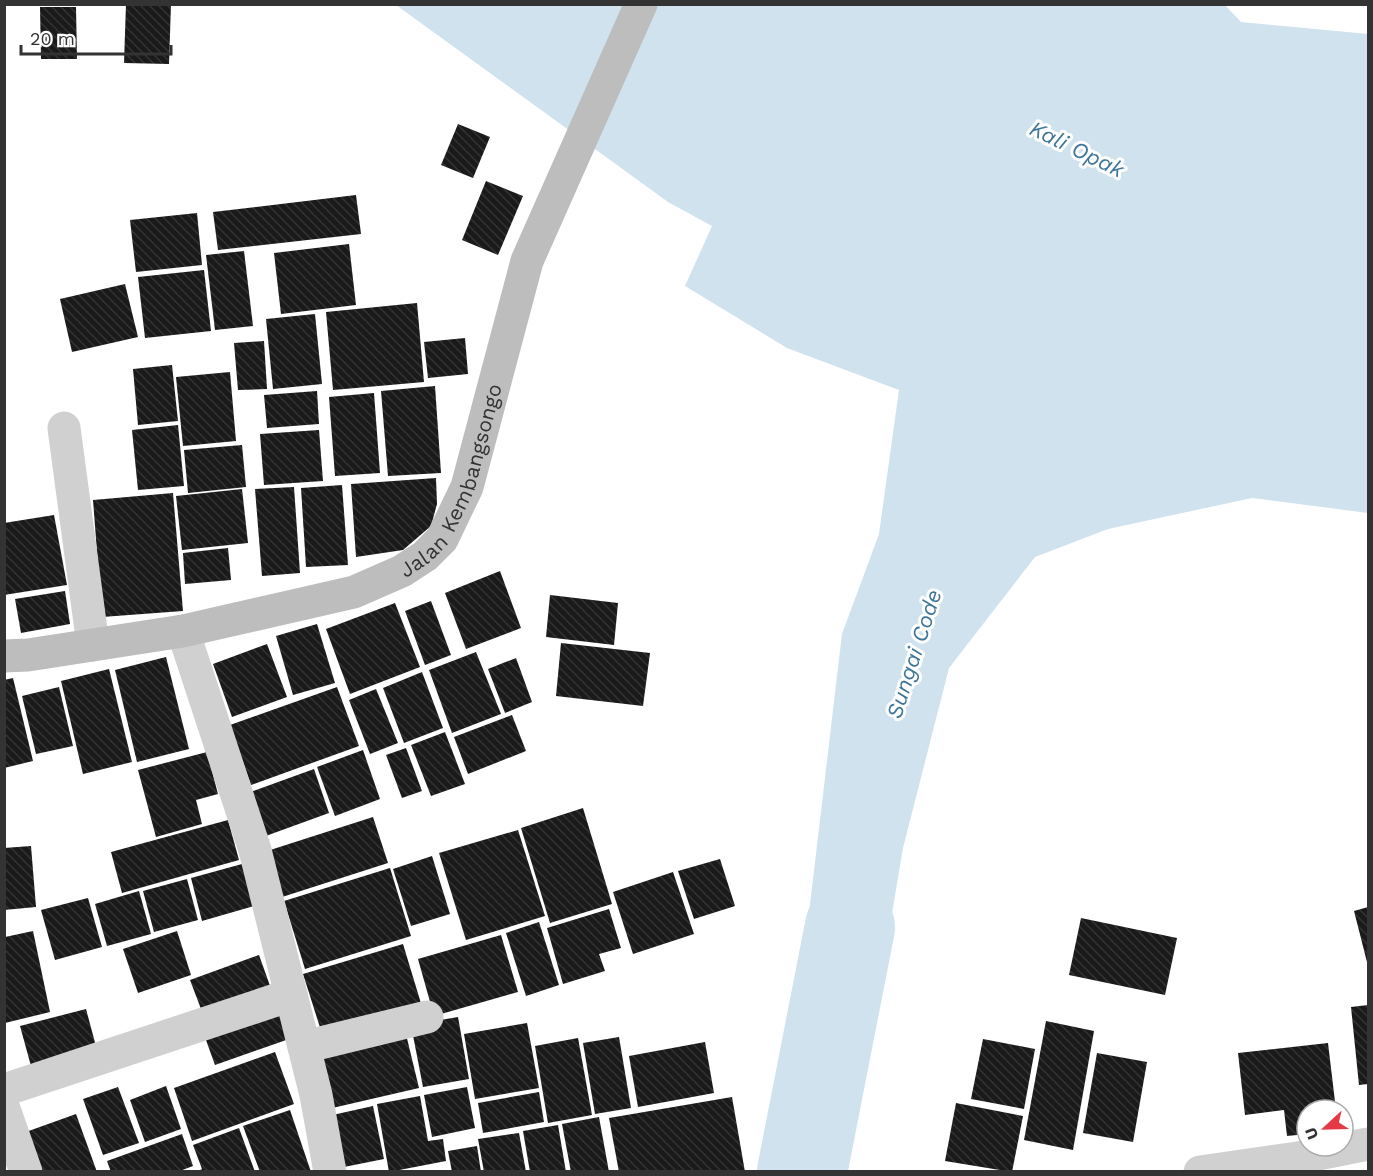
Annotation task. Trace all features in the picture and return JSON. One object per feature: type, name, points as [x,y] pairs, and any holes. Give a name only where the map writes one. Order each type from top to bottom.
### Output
[{"type":"street","name":"Jalan Kembangsongo","points":[[4,656],[28,656],[183,631],[354,592],[402,571],[425,555],[442,539],[467,487],[527,261],[641,4]]},
{"type":"street","points":[[64,428],[93,645]]},
{"type":"street","points":[[183,631],[255,850],[304,1047],[330,1172]]},
{"type":"street","points":[[4,1090],[291,995]]},
{"type":"street","points":[[304,1047],[427,1017]]},
{"type":"street","points":[[4,1109],[26,1172]]},
{"type":"street","points":[[1200,1172],[1298,1158],[1368,1144]]},
{"type":"water","name":"Kali Opak","points":[[1224,4],[1241,22],[1368,34],[1368,513],[1252,498],[1108,529],[1035,557],[949,668],[903,848],[864,1080],[796,1023],[842,634],[879,534],[899,390],[787,348],[685,286],[712,226],[668,202],[396,5]]},
{"type":"building","points":[[126,4],[171,4],[169,64],[124,63]]},
{"type":"building","points":[[40,7],[76,7],[77,59],[41,59]]},
{"type":"building","points":[[458,124],[490,137],[473,178],[441,165]]},
{"type":"building","points":[[486,181],[523,196],[498,255],[462,240]]},
{"type":"building","points":[[356,195],[361,234],[218,250],[213,212]]},
{"type":"building","points":[[197,213],[202,265],[136,272],[130,220]]},
{"type":"building","points":[[349,244],[356,305],[281,314],[274,253]]},
{"type":"building","points":[[244,251],[253,326],[215,330],[206,255]]},
{"type":"building","points":[[204,270],[211,331],[145,338],[138,277]]},
{"type":"building","points":[[125,284],[138,337],[72,352],[60,299]]},
{"type":"building","points":[[417,303],[424,382],[333,390],[326,312]]},
{"type":"building","points":[[315,314],[322,384],[273,389],[266,319]]},
{"type":"building","points":[[465,338],[468,374],[428,378],[424,342]]},
{"type":"building","points":[[264,341],[267,389],[238,390],[234,343]]},
{"type":"building","points":[[172,365],[178,421],[138,425],[133,369]]},
{"type":"building","points":[[230,372],[236,441],[183,446],[176,377]]},
{"type":"building","points":[[435,386],[441,473],[388,476],[381,391]]},
{"type":"building","points":[[317,391],[319,424],[267,428],[264,395]]},
{"type":"building","points":[[374,393],[380,473],[335,476],[329,397]]},
{"type":"building","points":[[178,425],[184,486],[138,490],[132,430]]},
{"type":"building","points":[[319,430],[323,481],[264,485],[260,434]]},
{"type":"building","points":[[242,445],[246,487],[188,493],[184,450]]},
{"type":"building","points":[[436,478],[437,504],[431,526],[403,550],[356,557],[351,484]]},
{"type":"building","points":[[342,485],[348,565],[306,567],[301,488]]},
{"type":"building","points":[[294,487],[300,573],[262,576],[255,489]]},
{"type":"building","points":[[242,489],[248,543],[182,550],[176,496]]},
{"type":"building","points":[[173,493],[183,611],[102,617],[93,500]]},
{"type":"building","points":[[54,515],[67,585],[4,595],[4,523]]},
{"type":"building","points":[[228,548],[231,580],[185,584],[183,553]]},
{"type":"building","points":[[500,571],[521,628],[466,649],[445,593]]},
{"type":"building","points":[[65,591],[70,624],[21,633],[15,599]]},
{"type":"building","points":[[550,595],[618,603],[614,645],[546,637]]},
{"type":"building","points":[[431,601],[451,655],[425,665],[405,611]]},
{"type":"building","points":[[395,603],[420,667],[350,694],[326,629]]},
{"type":"building","points":[[317,624],[335,683],[293,695],[276,636]]},
{"type":"building","points":[[561,643],[650,653],[643,706],[556,696]]},
{"type":"building","points":[[267,644],[287,697],[232,717],[213,664]]},
{"type":"building","points":[[476,652],[501,714],[452,733],[429,670]]},
{"type":"building","points":[[166,657],[189,749],[137,762],[115,670]]},
{"type":"building","points":[[516,658],[532,702],[505,713],[488,669]]},
{"type":"building","points":[[109,669],[132,762],[83,774],[61,681]]},
{"type":"building","points":[[422,672],[443,728],[404,743],[383,688]]},
{"type":"building","points":[[13,678],[33,761],[4,768],[4,680]]},
{"type":"building","points":[[59,687],[73,746],[36,754],[22,696]]},
{"type":"building","points":[[337,687],[359,746],[251,785],[230,725]]},
{"type":"building","points":[[376,689],[398,743],[370,754],[349,700]]},
{"type":"building","points":[[512,715],[526,751],[468,774],[454,737]]},
{"type":"building","points":[[445,732],[465,784],[431,796],[411,745]]},
{"type":"building","points":[[406,748],[422,791],[402,798],[386,755]]},
{"type":"building","points":[[363,750],[380,799],[335,816],[317,767]]},
{"type":"building","points":[[207,752],[218,794],[196,800],[202,824],[156,837],[138,770]]},
{"type":"building","points":[[314,769],[329,813],[263,837],[248,793]]},
{"type":"building","points":[[583,808],[612,904],[550,923],[521,828]]},
{"type":"building","points":[[373,817],[388,863],[279,898],[264,852]]},
{"type":"building","points":[[228,820],[239,860],[122,893],[111,852]]},
{"type":"building","points":[[518,830],[545,916],[466,940],[439,853]]},
{"type":"building","points":[[31,846],[36,907],[4,910],[4,848]]},
{"type":"building","points":[[432,856],[450,914],[411,926],[393,869]]},
{"type":"building","points":[[720,859],[735,906],[694,919],[678,871]]},
{"type":"building","points":[[242,864],[254,906],[202,921],[191,878]]},
{"type":"building","points":[[390,868],[411,936],[305,969],[284,901]]},
{"type":"building","points":[[673,872],[694,934],[633,954],[613,892]]},
{"type":"building","points":[[187,879],[198,920],[154,932],[143,891]]},
{"type":"building","points":[[139,891],[151,934],[107,946],[95,904]]},
{"type":"building","points":[[88,898],[102,947],[55,960],[41,910]]},
{"type":"building","points":[[1368,907],[1368,966],[1354,911]]},
{"type":"building","points":[[609,909],[621,948],[599,954],[605,971],[563,984],[547,928]]},
{"type":"building","points":[[1081,918],[1177,938],[1165,995],[1069,975]]},
{"type":"building","points":[[539,922],[559,985],[526,996],[506,933]]},
{"type":"building","points":[[33,931],[50,1012],[5,1023],[5,937]]},
{"type":"building","points":[[177,931],[191,975],[138,993],[123,949]]},
{"type":"building","points":[[501,935],[518,992],[434,1016],[418,959]]},
{"type":"building","points":[[403,944],[423,1010],[324,1040],[303,974]]},
{"type":"building","points":[[259,955],[274,997],[206,1022],[190,980]]},
{"type":"building","points":[[278,1002],[292,1038],[215,1065],[202,1029]]},
{"type":"building","points":[[1368,1005],[1368,1084],[1359,1085],[1351,1007]]},
{"type":"building","points":[[86,1009],[97,1050],[31,1066],[20,1026]]},
{"type":"building","points":[[458,1017],[469,1079],[423,1087],[411,1025]]},
{"type":"building","points":[[1046,1021],[1094,1031],[1073,1150],[1024,1140]]},
{"type":"building","points":[[527,1023],[539,1088],[475,1099],[464,1034]]},
{"type":"building","points":[[404,1026],[419,1088],[328,1109],[313,1046]]},
{"type":"building","points":[[619,1037],[631,1108],[595,1114],[583,1043]]},
{"type":"building","points":[[578,1038],[592,1115],[548,1123],[535,1046]]},
{"type":"building","points":[[983,1039],[1035,1049],[1024,1109],[971,1099]]},
{"type":"building","points":[[705,1042],[714,1093],[638,1107],[629,1056]]},
{"type":"building","points":[[1328,1043],[1335,1098],[1295,1098],[1295,1135],[1287,1136],[1284,1110],[1245,1115],[1238,1053]]},
{"type":"building","points":[[275,1052],[294,1104],[192,1141],[174,1088]]},
{"type":"building","points":[[1097,1053],[1147,1062],[1133,1142],[1083,1133]]},
{"type":"building","points":[[166,1086],[181,1129],[145,1142],[130,1100]]},
{"type":"building","points":[[118,1087],[139,1143],[103,1155],[83,1099]]},
{"type":"building","points":[[467,1087],[475,1128],[432,1137],[424,1095]]},
{"type":"building","points":[[539,1092],[544,1122],[483,1133],[478,1103]]},
{"type":"building","points":[[420,1096],[428,1141],[443,1139],[446,1161],[389,1172],[377,1104]]},
{"type":"building","points":[[732,1097],[745,1172],[619,1172],[609,1118]]},
{"type":"building","points":[[956,1103],[1023,1116],[1012,1172],[945,1161]]},
{"type":"building","points":[[373,1106],[384,1159],[339,1168],[328,1116]]},
{"type":"building","points":[[290,1110],[311,1172],[260,1172],[243,1126]]},
{"type":"building","points":[[76,1114],[97,1172],[37,1172],[23,1133]]},
{"type":"building","points":[[599,1117],[609,1172],[571,1172],[562,1124]]},
{"type":"building","points":[[558,1125],[566,1172],[530,1172],[523,1131]]},
{"type":"building","points":[[239,1128],[255,1172],[197,1172],[202,1169],[193,1145]]},
{"type":"building","points":[[519,1133],[526,1172],[484,1172],[478,1139]]},
{"type":"building","points":[[182,1134],[193,1166],[177,1172],[111,1172],[107,1161]]},
{"type":"building","points":[[477,1146],[481,1172],[452,1172],[448,1151]]},
{"type":"waterway","name":"Sungai Code","points":[[802,1172],[850,927]]}]
